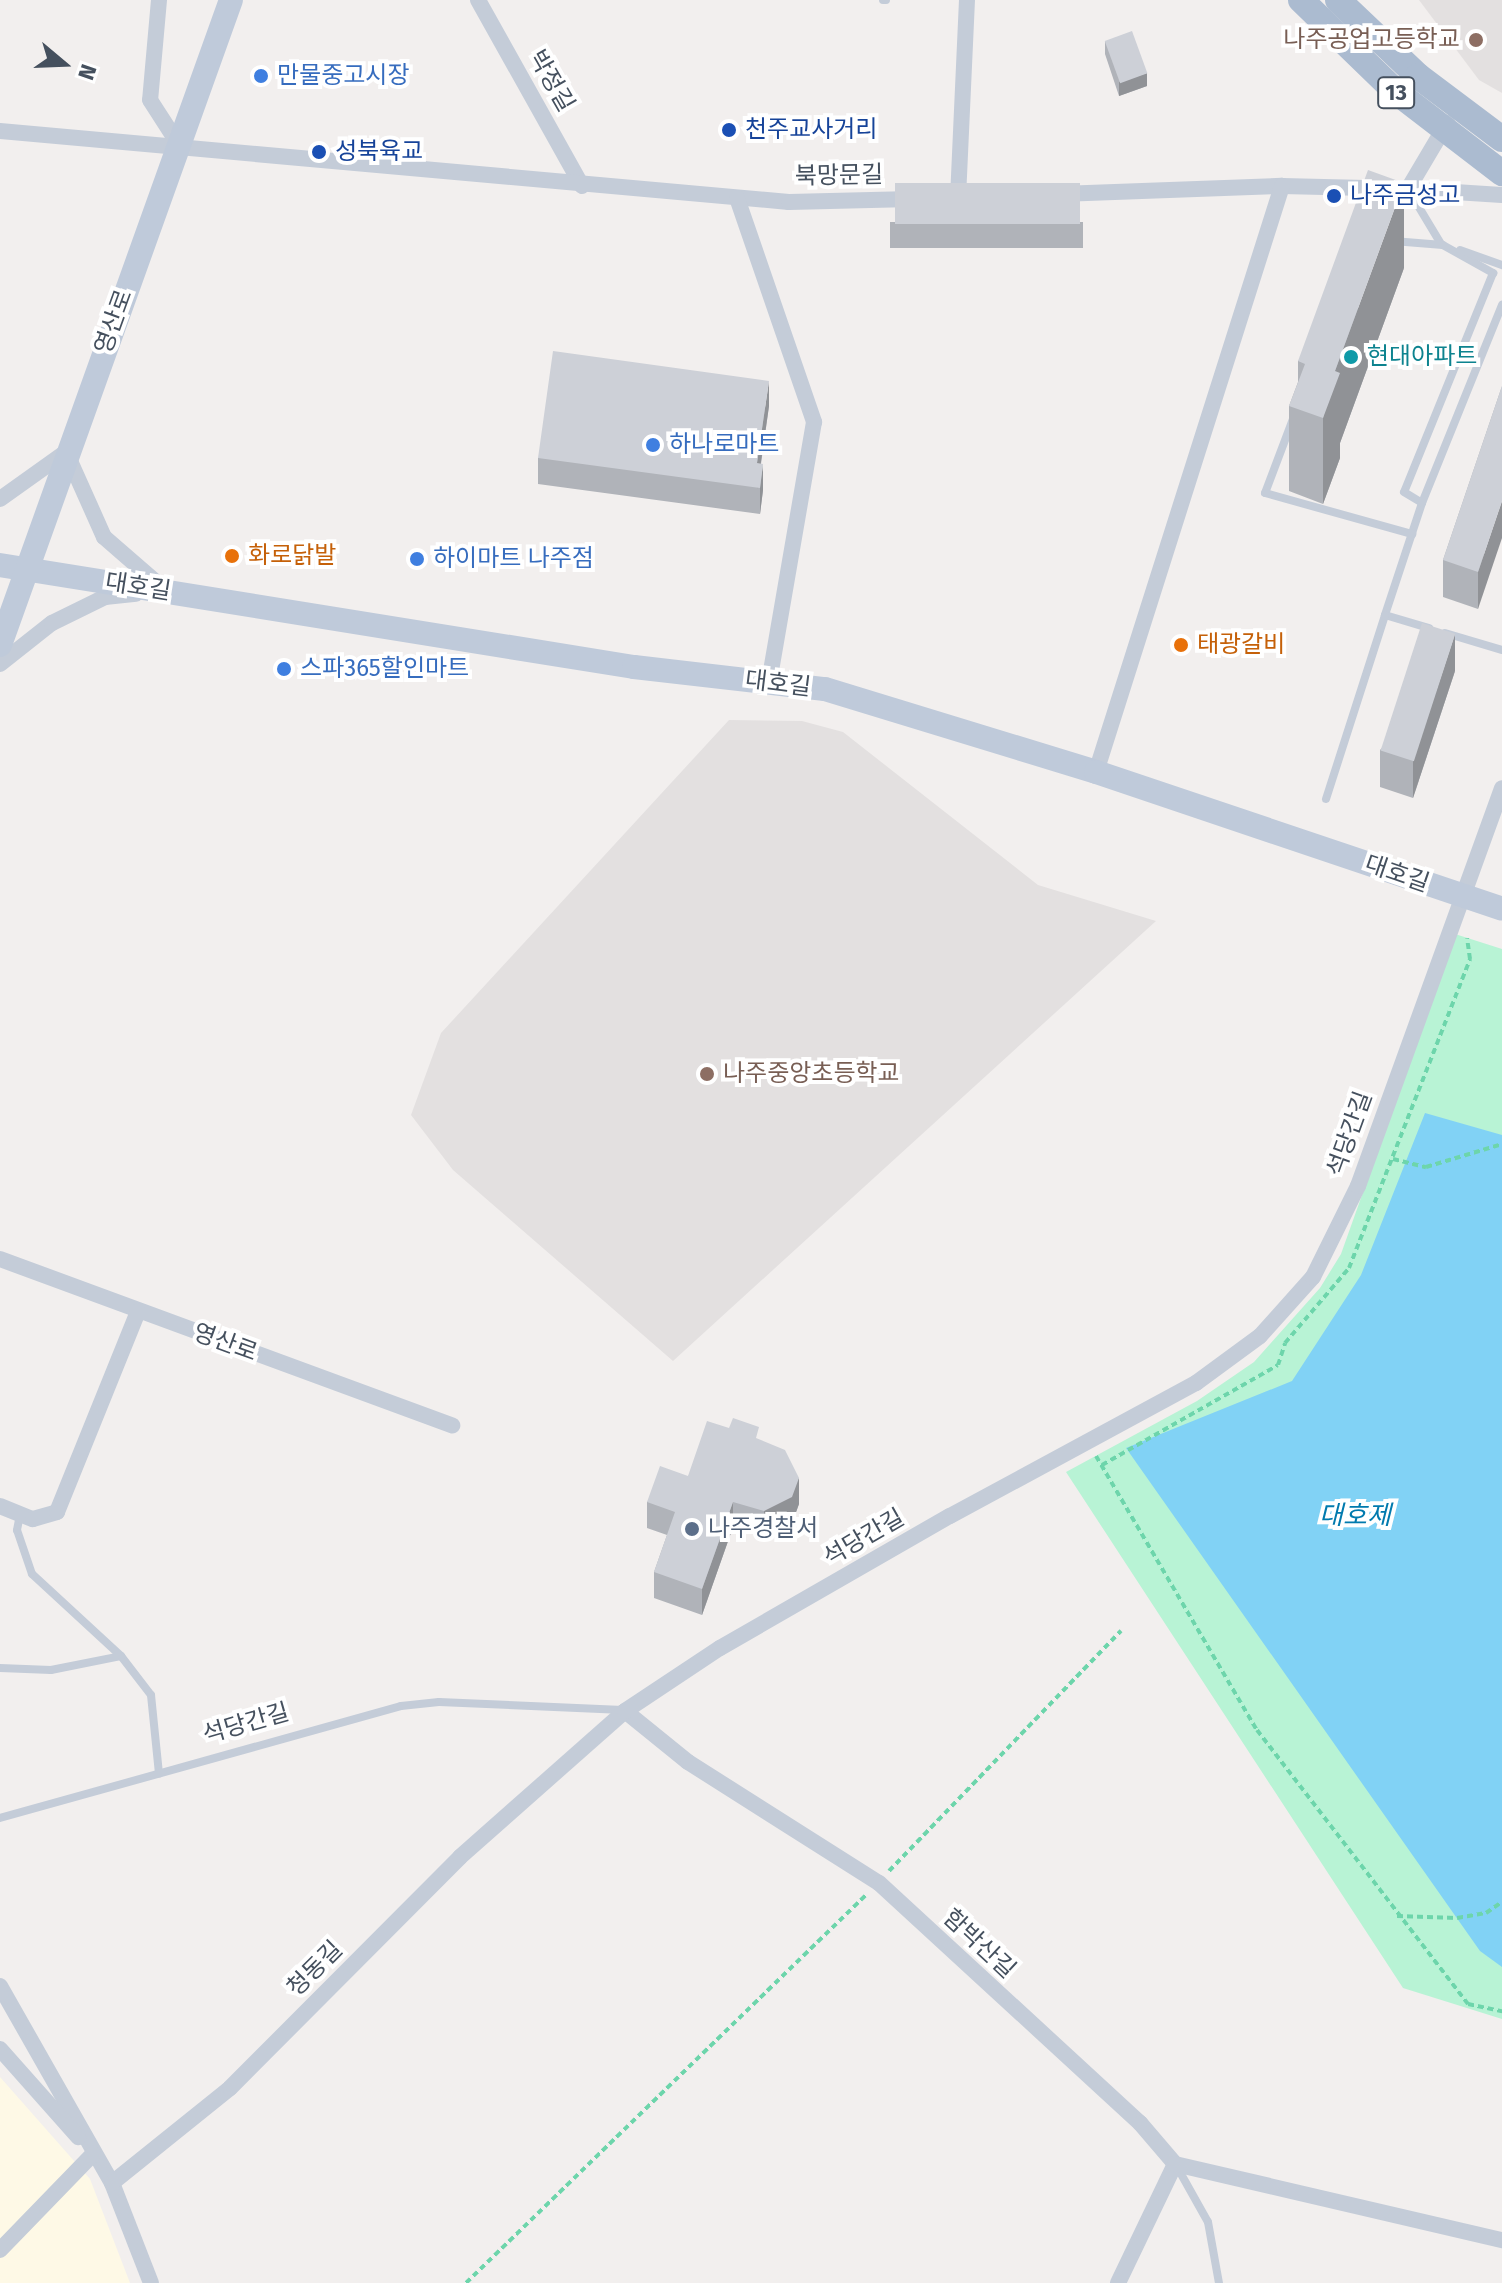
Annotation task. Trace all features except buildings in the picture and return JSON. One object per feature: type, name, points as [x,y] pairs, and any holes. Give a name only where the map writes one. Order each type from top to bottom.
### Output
[{"type":"main road","name":"13","points":[[1301,0],[1442,130],[1502,173]]},
{"type":"main road","name":"13","points":[[1338,0],[1458,109],[1502,139]]},
{"type":"street","points":[[159,0],[150,100],[179,145]]},
{"type":"street","name":"영산로","points":[[0,645],[66,452],[231,0]]},
{"type":"street","name":"박정길","points":[[478,0],[582,186]]},
{"type":"street","name":"북망문길","points":[[0,131],[737,198],[950,198],[967,0]]},
{"type":"street","points":[[1408,189],[1442,130],[1458,109]]},
{"type":"street","points":[[1096,772],[1282,186]]},
{"type":"street","points":[[1035,195],[1282,186],[1502,195]]},
{"type":"street","points":[[737,198],[814,422],[769,682]]},
{"type":"street","points":[[0,499],[66,452],[104,537],[166,591]]},
{"type":"street","name":"대호길","points":[[0,565],[634,667],[825,689],[1096,772],[1502,909]]},
{"type":"street","points":[[0,664],[52,623],[105,597],[166,591]]},
{"type":"street","name":"석당간길","points":[[625,1711],[720,1648],[896,1547],[1088,1444],[1239,1354],[1313,1277],[1358,1186],[1502,788]]},
{"type":"street","name":"영산로","points":[[0,1259],[452,1425]]},
{"type":"street","points":[[0,1506],[40,1520],[57,1512],[68,1495],[138,1312]]},
{"type":"street","name":"함박산길","points":[[625,1711],[688,1762],[879,1883],[1140,2123],[1175,2164]]},
{"type":"street","name":"청동길","points":[[112,2183],[230,2088],[471,1847],[625,1711]]},
{"type":"street","points":[[0,1986],[112,2183],[151,2283]]},
{"type":"street","points":[[0,2049],[93,2154],[112,2183]]},
{"type":"street","points":[[0,2250],[93,2154]]},
{"type":"street","points":[[1118,2283],[1175,2164],[1502,2240]]},
{"type":"lane","points":[[1408,189],[1441,244],[1493,273],[1404,492],[1422,503]]},
{"type":"lane","points":[[1387,240],[1441,244],[1502,265]]},
{"type":"lane","points":[[1326,799],[1422,503],[1502,305]]},
{"type":"lane","points":[[1299,403],[1265,493],[1412,534]]},
{"type":"lane","points":[[1385,615],[1502,650]]},
{"type":"lane","points":[[20,1515],[17,1530],[32,1574],[121,1656],[151,1695],[159,1774]]},
{"type":"lane","points":[[0,1668],[51,1670],[121,1656]]},
{"type":"lane","name":"석당간길","points":[[0,1818],[401,1706],[439,1702],[625,1711]]},
{"type":"lane","name":"함박산길","points":[[1175,2164],[1208,2222],[1219,2283]]},
{"type":"path","points":[[1462,896],[1470,959],[1393,1159],[1426,1167],[1502,1144]]},
{"type":"path","points":[[1088,1444],[1257,1730],[1397,1916],[1468,2004],[1502,2011]]},
{"type":"path","points":[[466,2283],[879,1883],[1121,1631]]},
{"type":"path","points":[[1397,1916],[1457,1918],[1486,1913],[1502,1902]]},
{"type":"shaded area","name":"나주공업고등학교","points":[[1419,0],[1502,0],[1502,93],[1479,80]]},
{"type":"shaded area","name":"나주중앙초등학교","points":[[729,720],[802,721],[843,732],[1038,885],[1156,921],[673,1361],[453,1170],[411,1115],[441,1033]]},
{"type":"shaded area","points":[[0,2077],[90,2179],[130,2283],[0,2283]]},
{"type":"green space","name":"대호제","points":[[1455,934],[1502,949],[1502,2019],[1403,1988],[1066,1472],[1197,1401],[1254,1362],[1320,1288],[1341,1254]]},
{"type":"water","name":"대호제","points":[[1425,1113],[1502,1135],[1502,1967],[1480,1951],[1126,1448],[1292,1381],[1361,1275]]},
{"type":"place","name":"나주공업고등학교","points":[[1476,40]]},
{"type":"place","name":"만물중고시장","points":[[261,76]]},
{"type":"place","name":"천주교사거리","points":[[729,130]]},
{"type":"place","name":"성북육교","points":[[319,152]]},
{"type":"place","name":"나주금성고","points":[[1334,196]]},
{"type":"place","name":"현대아파트","points":[[1351,357]]},
{"type":"place","name":"하나로마트","points":[[653,445]]},
{"type":"place","name":"화로닭발","points":[[232,556]]},
{"type":"place","name":"하이마트 나주점","points":[[417,559]]},
{"type":"place","name":"태광갈비","points":[[1181,645]]},
{"type":"place","name":"스파365할인마트","points":[[284,669]]},
{"type":"place","name":"나주중앙초등학교","points":[[707,1074]]},
{"type":"place","name":"나주경찰서","points":[[692,1529]]}]
